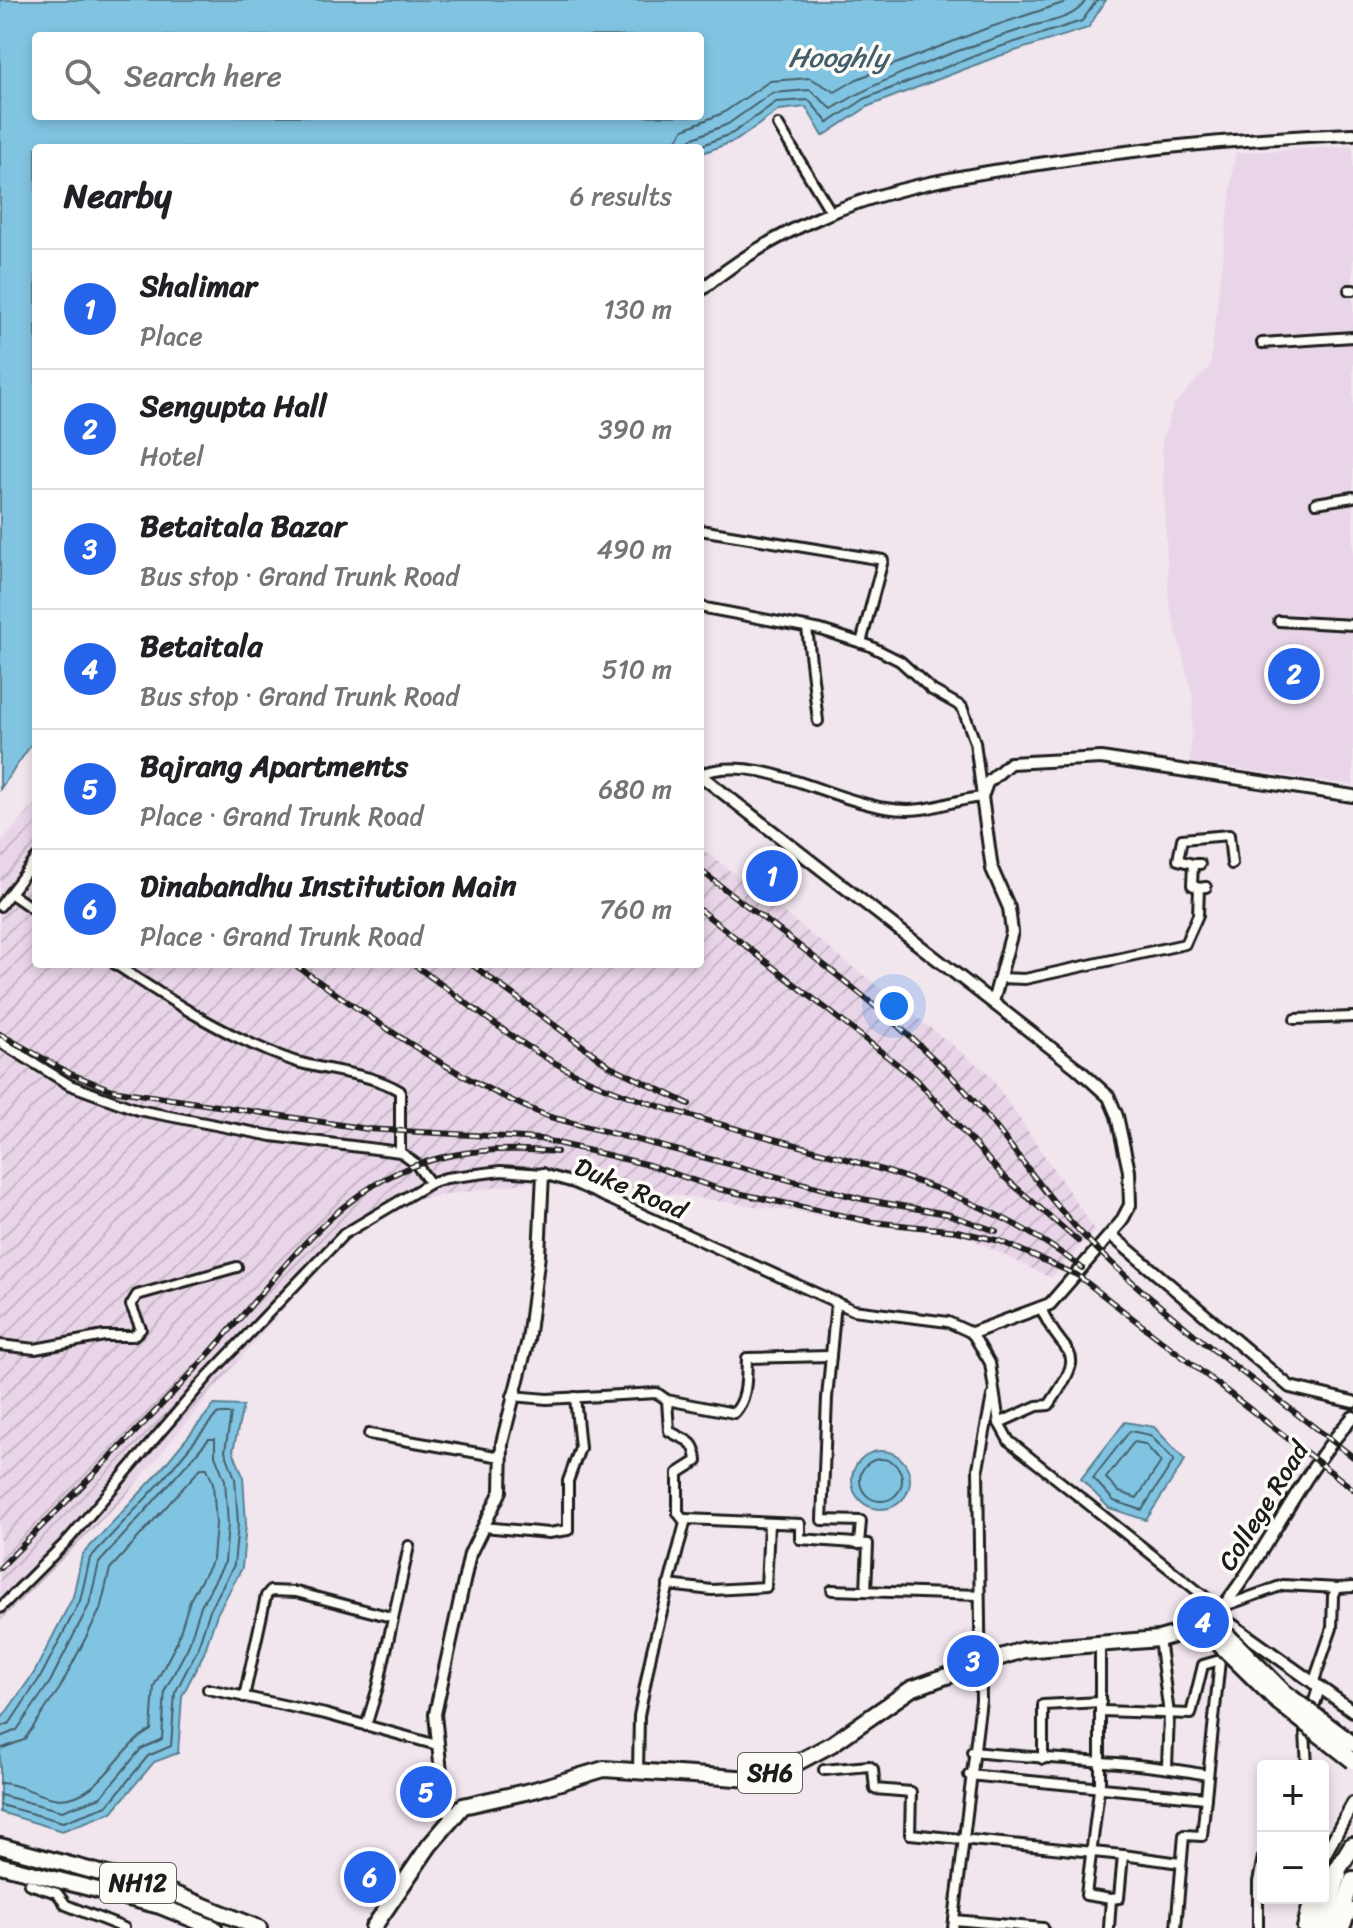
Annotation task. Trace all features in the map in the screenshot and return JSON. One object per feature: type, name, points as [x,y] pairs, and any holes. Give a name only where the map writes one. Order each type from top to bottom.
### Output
[{"type":"highway","points":[[1329,1884],[1353,1845]]},
{"type":"highway","points":[[1312,1928],[1320,1904]]},
{"type":"main road","points":[[1213,1617],[1219,1635],[1279,1703],[1353,1761]]},
{"type":"main road","name":"SH6","points":[[373,1928],[463,1806],[534,1790],[604,1769],[752,1779],[793,1765],[832,1744],[911,1689],[979,1664],[1023,1650],[1159,1639],[1213,1617]]},
{"type":"main road","points":[[1219,1635],[1284,1692],[1353,1744]]},
{"type":"main road","points":[[1323,1928],[1335,1885],[1353,1845]]},
{"type":"main road","name":"NH12","points":[[0,1846],[167,1891],[259,1928]]},
{"type":"main road","name":"NH12","points":[[0,1865],[160,1906],[214,1928]]},
{"type":"main road","points":[[1336,1928],[1353,1879]]},
{"type":"street","points":[[778,125],[831,212]]},
{"type":"street","points":[[704,288],[749,255],[831,212],[894,193],[985,172],[1168,144],[1353,134]]},
{"type":"street","points":[[1262,343],[1353,337]]},
{"type":"street","points":[[1316,503],[1353,497]]},
{"type":"street","points":[[704,531],[883,560],[861,643]]},
{"type":"street","points":[[704,608],[807,628],[861,643],[900,661],[932,690],[962,707],[975,742],[992,869],[1009,908],[1012,932],[993,1002]]},
{"type":"street","points":[[1279,621],[1353,625]]},
{"type":"street","points":[[807,628],[818,721]]},
{"type":"street","points":[[982,797],[987,783],[1010,763],[1059,763],[1082,757],[1353,796]]},
{"type":"street","points":[[704,773],[721,767],[752,770],[852,802],[920,811],[982,797]]},
{"type":"street","points":[[704,777],[993,1002],[1109,1097],[1117,1116],[1129,1171],[1130,1205],[1069,1286],[1041,1308],[972,1333],[990,1363],[999,1423],[1009,1441],[1213,1617],[1246,1633],[1353,1711]]},
{"type":"street","points":[[1000,978],[1025,979],[1185,944],[1194,929],[1202,888],[1192,885],[1196,864],[1178,860],[1182,839],[1229,835],[1232,864]]},
{"type":"street","points":[[0,906],[32,864]]},
{"type":"street","points":[[10,893],[32,908]]},
{"type":"street","points":[[121,968],[180,1008],[254,1045],[297,1062],[385,1082],[400,1091],[400,1152]]},
{"type":"street","points":[[1295,1019],[1353,1017]]},
{"type":"street","points":[[0,1042],[70,1085],[138,1110],[272,1136],[400,1152],[416,1164],[430,1183]]},
{"type":"street","name":"Duke Road","points":[[0,1608],[69,1539],[210,1374],[344,1234],[430,1183],[501,1171],[543,1174],[574,1183],[853,1310],[948,1322],[972,1333]]},
{"type":"street","points":[[451,1821],[437,1745],[435,1714],[470,1554],[501,1491],[501,1457],[512,1396],[528,1340],[539,1255],[543,1174]]},
{"type":"street","points":[[1108,1238],[1290,1387],[1353,1402]]},
{"type":"street","points":[[0,1345],[35,1349],[104,1336],[133,1336],[141,1329],[131,1305],[137,1295],[237,1267]]},
{"type":"street","points":[[836,1302],[822,1520],[861,1521],[859,1544]]},
{"type":"street","points":[[999,1423],[1037,1406],[1049,1405],[1072,1373],[1073,1361],[1060,1338],[1049,1328],[1041,1308]]},
{"type":"street","points":[[512,1396],[657,1393],[667,1400],[734,1413],[742,1406],[747,1358],[831,1356]]},
{"type":"street","points":[[993,1391],[978,1468],[981,1700],[969,1775],[954,1924],[1043,1928]]},
{"type":"street","points":[[483,1527],[549,1533],[568,1530],[568,1481],[580,1448],[575,1397]]},
{"type":"street","points":[[667,1400],[669,1431],[685,1436],[696,1447],[697,1461],[691,1468],[678,1473],[678,1513],[685,1522]]},
{"type":"street","name":"College Road","points":[[1213,1617],[1317,1460],[1353,1417]]},
{"type":"street","points":[[369,1434],[501,1457]]},
{"type":"street","points":[[685,1522],[692,1519],[800,1524],[800,1539],[868,1544],[866,1591]]},
{"type":"street","points":[[638,1771],[637,1729],[685,1522]]},
{"type":"street","points":[[668,1585],[712,1590],[766,1587],[769,1524]]},
{"type":"street","points":[[366,1726],[378,1687],[409,1546]]},
{"type":"street","points":[[1213,1617],[1283,1585],[1353,1587]]},
{"type":"street","points":[[1307,1760],[1305,1732],[1332,1628],[1333,1596],[1338,1588]]},
{"type":"street","points":[[832,1590],[978,1595]]},
{"type":"street","points":[[244,1697],[270,1591],[296,1592],[391,1617]]},
{"type":"street","points":[[1043,1759],[1043,1705],[1101,1706],[1169,1714],[1194,1712],[1203,1665],[1220,1660],[1246,1633]]},
{"type":"street","points":[[1159,1639],[1169,1714],[1167,1767]]},
{"type":"street","points":[[1100,1644],[1099,1788],[1086,1895],[1119,1898],[1123,1855]]},
{"type":"street","points":[[1176,1928],[1184,1835],[1202,1836],[1220,1660]]},
{"type":"street","points":[[208,1689],[437,1745]]},
{"type":"street","points":[[1305,1732],[1353,1770]]},
{"type":"street","points":[[972,1752],[1043,1759],[1100,1759],[1207,1775]]},
{"type":"street","points":[[824,1770],[869,1766],[873,1769],[875,1789],[911,1792],[910,1834],[1093,1851],[1180,1863]]},
{"type":"street","points":[[969,1775],[1206,1798]]},
{"type":"street","points":[[1329,1847],[1353,1803]]},
{"type":"street","points":[[29,1884],[57,1893],[66,1905],[124,1928]]},
{"type":"street","points":[[1109,1928],[1111,1899]]},
{"type":"street","points":[[1258,1904],[1258,1928]]},
{"type":"street","points":[[1303,1928],[1309,1904]]},
{"type":"street","points":[[1345,1928],[1353,1908]]},
{"type":"shaded area","points":[[1353,146],[1353,785],[1190,762],[1193,698],[1169,602],[1162,442],[1174,404],[1210,367],[1235,153]]},
{"type":"shaded area","points":[[32,808],[32,968],[704,968],[704,850],[989,1074],[1095,1230],[1051,1278],[966,1236],[556,1178],[418,1199],[347,1238],[247,1350],[123,1499],[0,1621],[0,844]]},
{"type":"water","name":"Hooghly","points":[[0,0],[1106,0],[1088,28],[996,57],[869,106],[823,136],[806,107],[779,110],[737,140],[704,152],[704,144],[32,144],[32,744],[0,789]]},
{"type":"water","points":[[214,1405],[243,1406],[233,1451],[243,1476],[246,1524],[242,1568],[217,1614],[204,1653],[182,1696],[178,1753],[154,1762],[112,1812],[62,1831],[0,1812],[0,1721],[34,1673],[73,1597],[82,1555],[154,1478]]},
{"type":"water","points":[[1125,1422],[1154,1427],[1185,1460],[1146,1520],[1109,1508],[1081,1479]]},
{"type":"water","points":[[881,1451],[901,1460],[910,1480],[901,1500],[881,1509],[861,1500],[852,1480],[861,1460]]},
{"type":"railway","points":[[704,873],[830,970],[924,1049],[990,1120],[1078,1230],[1128,1278],[1222,1357],[1353,1457]]},
{"type":"railway","points":[[704,913],[916,1079],[1003,1176],[1078,1241]]},
{"type":"railway","points":[[300,968],[449,1068],[550,1117],[862,1199],[947,1214],[996,1231]]},
{"type":"railway","points":[[418,968],[530,1048],[607,1088],[667,1109],[913,1180],[972,1203],[1028,1232],[1082,1268]]},
{"type":"railway","points":[[476,968],[610,1066],[689,1104]]},
{"type":"railway","points":[[0,1034],[71,1074],[112,1090],[368,1129],[540,1139],[649,1165],[719,1189],[872,1222],[957,1231],[1000,1241],[1077,1275],[1353,1489]]},
{"type":"railway","points":[[0,1568],[175,1391],[276,1275],[347,1204],[387,1178],[434,1159],[490,1150],[557,1152]]},
{"type":"place","name":"Sengupta Hall","points":[[1294,674]]},
{"type":"place","name":"Shalimar","points":[[772,876]]},
{"type":"place","name":"Betaitala","points":[[1203,1622]]},
{"type":"place","name":"Betaitala Bazar","points":[[973,1661]]},
{"type":"place","name":"Bajrang Apartments","points":[[426,1792]]},
{"type":"place","name":"Dinabandhu Institution Main","points":[[370,1877]]}]
